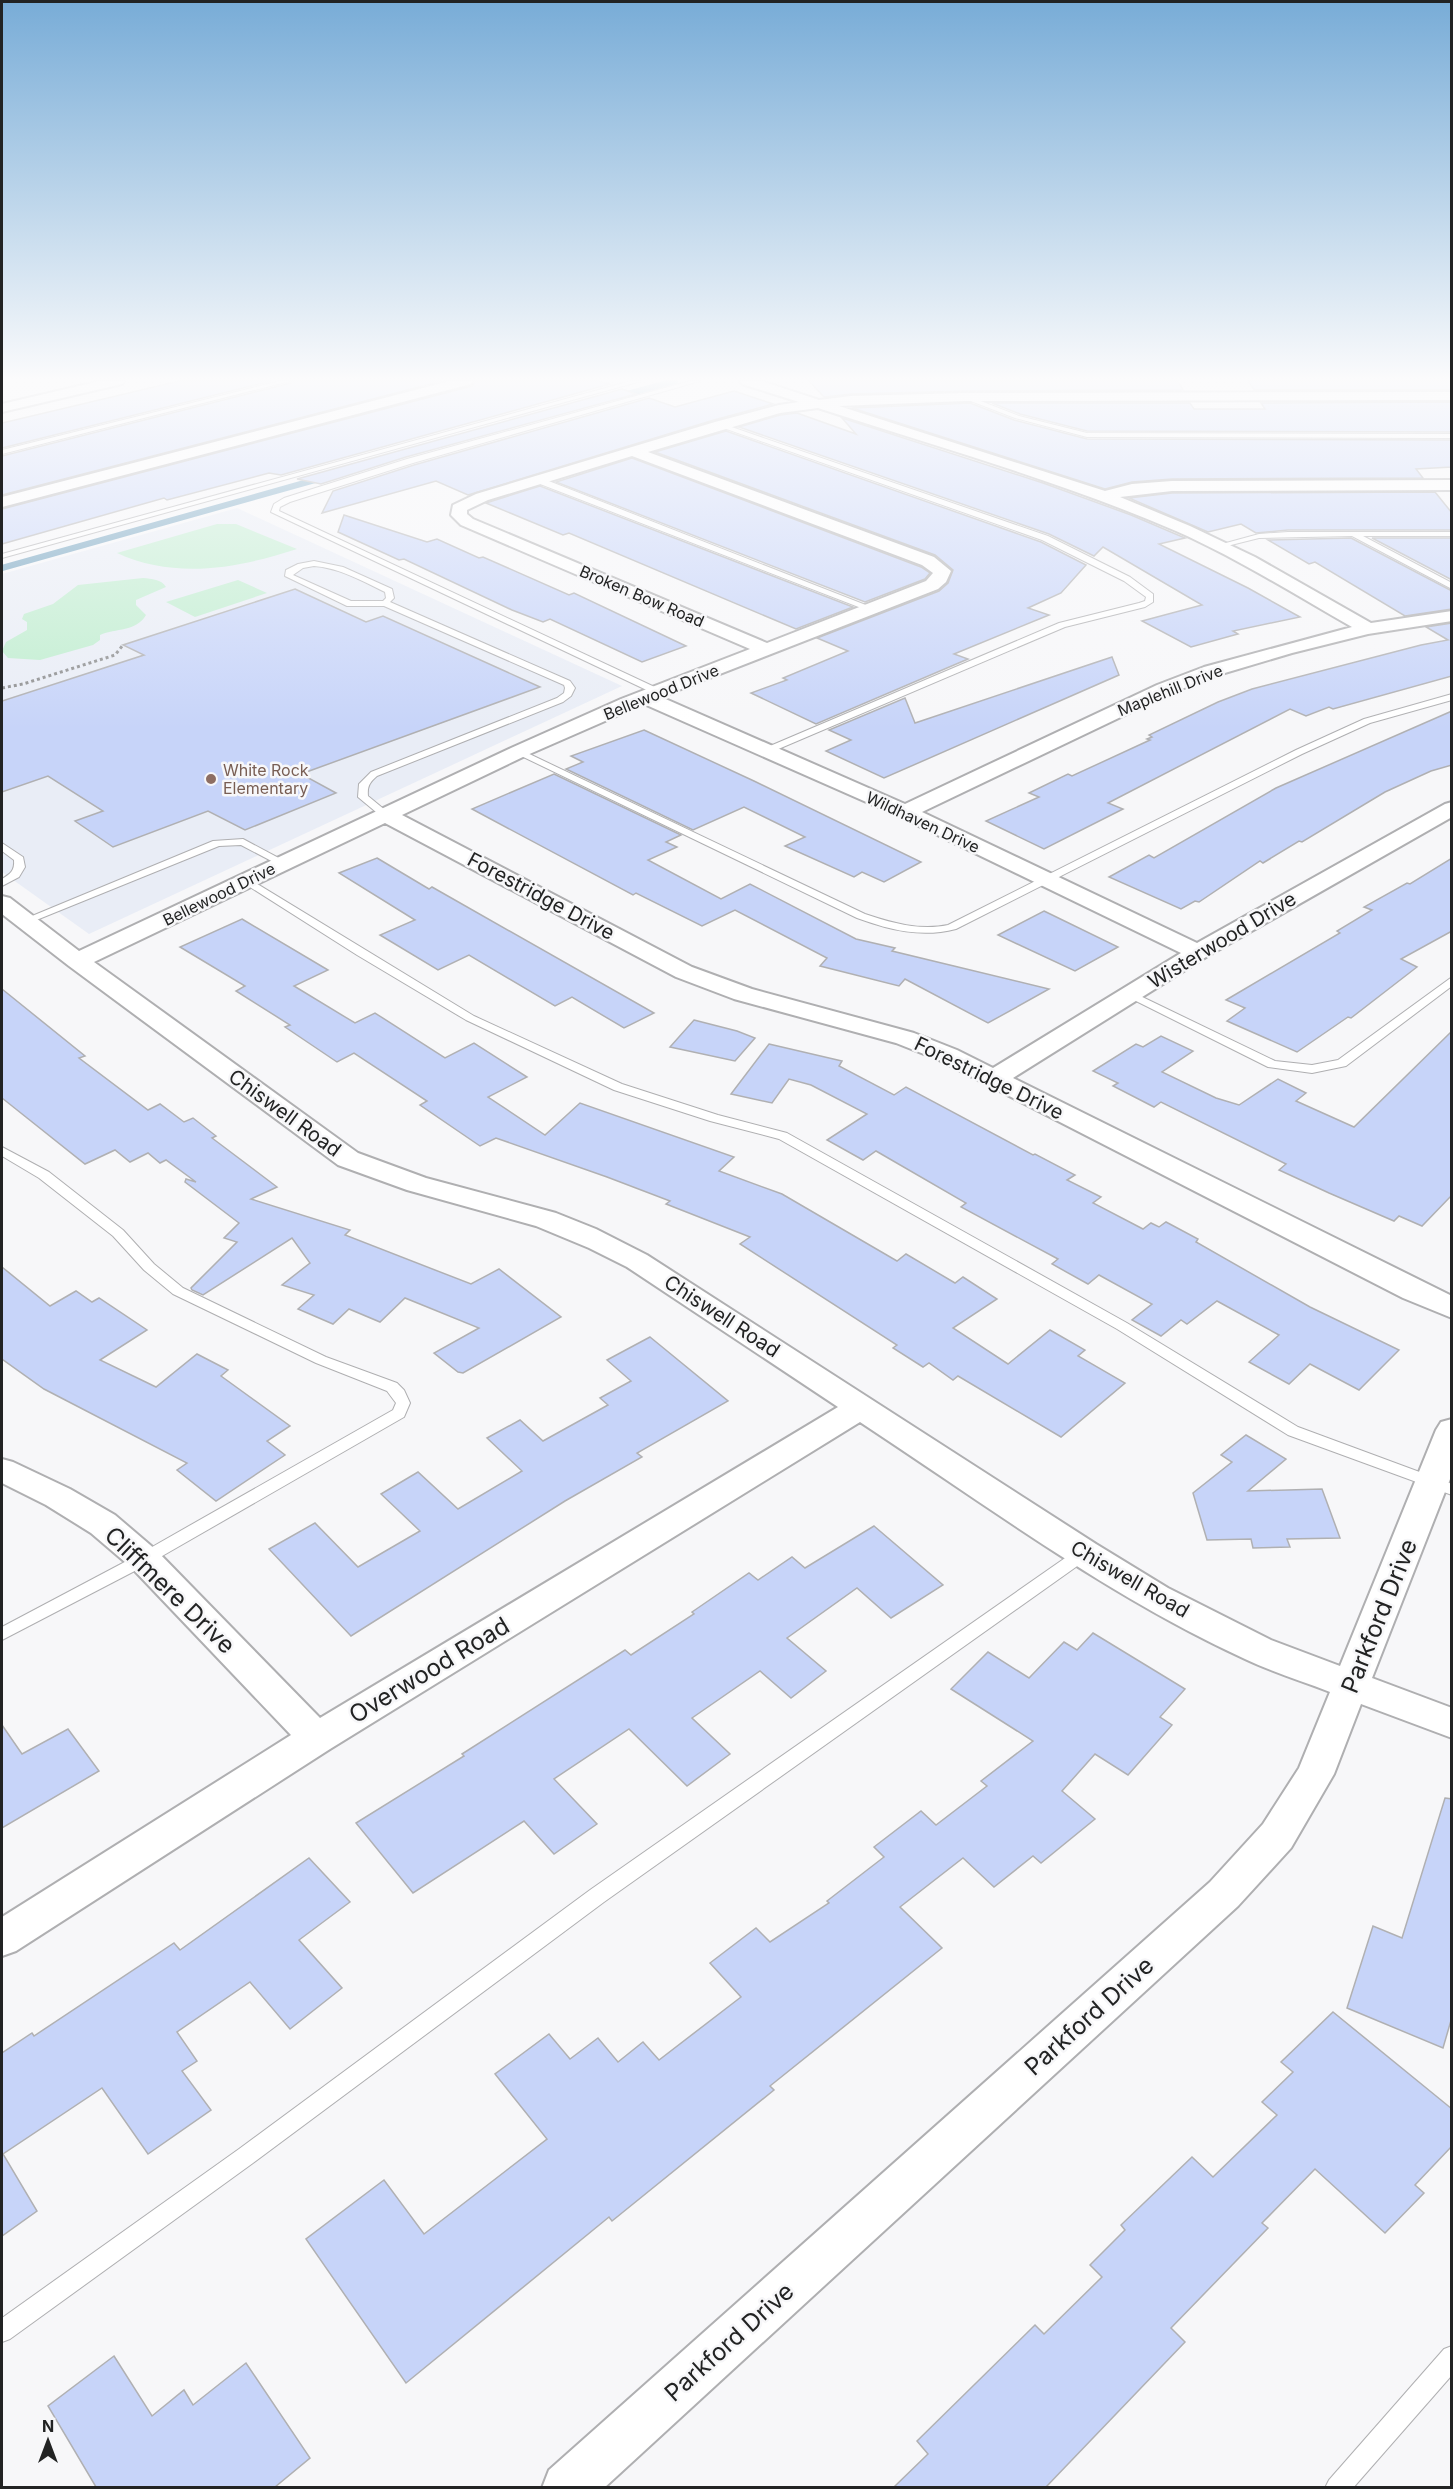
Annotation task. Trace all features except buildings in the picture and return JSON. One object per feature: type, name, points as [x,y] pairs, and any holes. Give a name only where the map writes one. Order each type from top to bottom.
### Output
[{"type":"street","points":[[2,502],[21,497]]},
{"type":"street","name":"Broken Bow Road","points":[[486,497],[459,508],[459,515],[467,522],[768,650]]},
{"type":"street","name":"Bellewood Drive","points":[[77,962],[518,752],[651,694],[932,585],[940,578],[942,571],[928,561],[756,497]]},
{"type":"street","points":[[1107,497],[1219,546],[1368,629]]},
{"type":"street","name":"Maplehill Drive","points":[[905,812],[1174,685],[1243,661],[1368,629],[1452,616]]},
{"type":"street","name":"Wildhaven Drive","points":[[651,694],[766,752],[905,812],[1198,952]]},
{"type":"street","name":"Wisterwood Drive","points":[[995,1078],[1198,952],[1452,808]]},
{"type":"street","name":"Forestridge Drive","points":[[386,815],[684,972],[743,994],[796,1010],[857,1023],[905,1038],[948,1055],[1413,1292],[1452,1308]]},
{"type":"street","name":"Chiswell Road","points":[[2,903],[77,962],[348,1159],[383,1175],[534,1216],[586,1234],[637,1261],[1156,1598],[1258,1650],[1351,1687],[1452,1723]]},
{"type":"street","name":"Overwood Road","points":[[2,1938],[317,1738],[861,1407]]},
{"type":"street","name":"Parkford Drive","points":[[567,2487],[1224,1894],[1283,1827],[1316,1774],[1351,1687],[1442,1486],[1452,1430]]},
{"type":"street","name":"Cliffmere Drive","points":[[2,1470],[58,1497],[103,1524],[144,1559],[317,1738]]},
{"type":"lane","points":[[2,556],[216,497]]},
{"type":"lane","points":[[296,497],[277,506],[275,512],[651,694]]},
{"type":"lane","points":[[582,497],[872,609]]},
{"type":"lane","points":[[766,752],[1062,625],[1149,602],[1150,596],[1127,579],[1045,538],[928,497]]},
{"type":"lane","points":[[1353,534],[1452,587]]},
{"type":"lane","points":[[1219,546],[1259,536],[1452,534]]},
{"type":"lane","points":[[385,603],[390,598],[389,591],[331,565],[306,564],[289,572],[289,576],[350,604],[385,603],[559,680],[570,688],[568,694],[560,700],[374,774],[365,781],[362,789],[363,797],[386,815]]},
{"type":"lane","points":[[518,752],[861,916],[885,925],[935,932],[952,927],[1049,880],[1299,752],[1367,721],[1452,697]]},
{"type":"lane","points":[[26,921],[217,843],[243,842],[283,863]]},
{"type":"lane","points":[[2,846],[19,860],[21,867],[15,875],[2,883]]},
{"type":"lane","points":[[246,880],[361,953],[470,1018],[618,1087],[714,1118],[783,1136],[1122,1326],[1293,1431],[1442,1486]]},
{"type":"lane","points":[[1130,995],[1272,1064],[1312,1069],[1342,1063],[1452,980]]},
{"type":"lane","points":[[2,1151],[44,1175],[118,1233],[149,1267],[178,1291],[321,1360],[392,1387],[399,1394],[403,1403],[399,1413],[144,1559],[2,1634]]},
{"type":"lane","points":[[2,2331],[246,2156],[597,1896],[1084,1553]]},
{"type":"lane","points":[[1337,2487],[1452,2356]]},
{"type":"path","points":[[2,688],[23,684],[114,655],[123,645]]},
{"type":"shaded area","name":"White Rock Elementary","points":[[237,508],[622,686],[89,934],[2,872],[2,574]]},
{"type":"green space","points":[[217,524],[236,524],[297,549],[230,566],[184,569],[139,561],[117,553]]},
{"type":"green space","points":[[143,578],[159,581],[166,587],[136,600],[136,605],[146,615],[137,624],[100,635],[100,640],[93,645],[40,660],[8,658],[2,651],[6,642],[27,630],[27,622],[22,619],[24,614],[53,604],[78,585]]},
{"type":"green space","points":[[238,580],[267,593],[195,617],[166,602]]},
{"type":"waterway","points":[[2,568],[254,497]]},
{"type":"place","name":"White Rock Elementary","points":[[211,779]]}]
